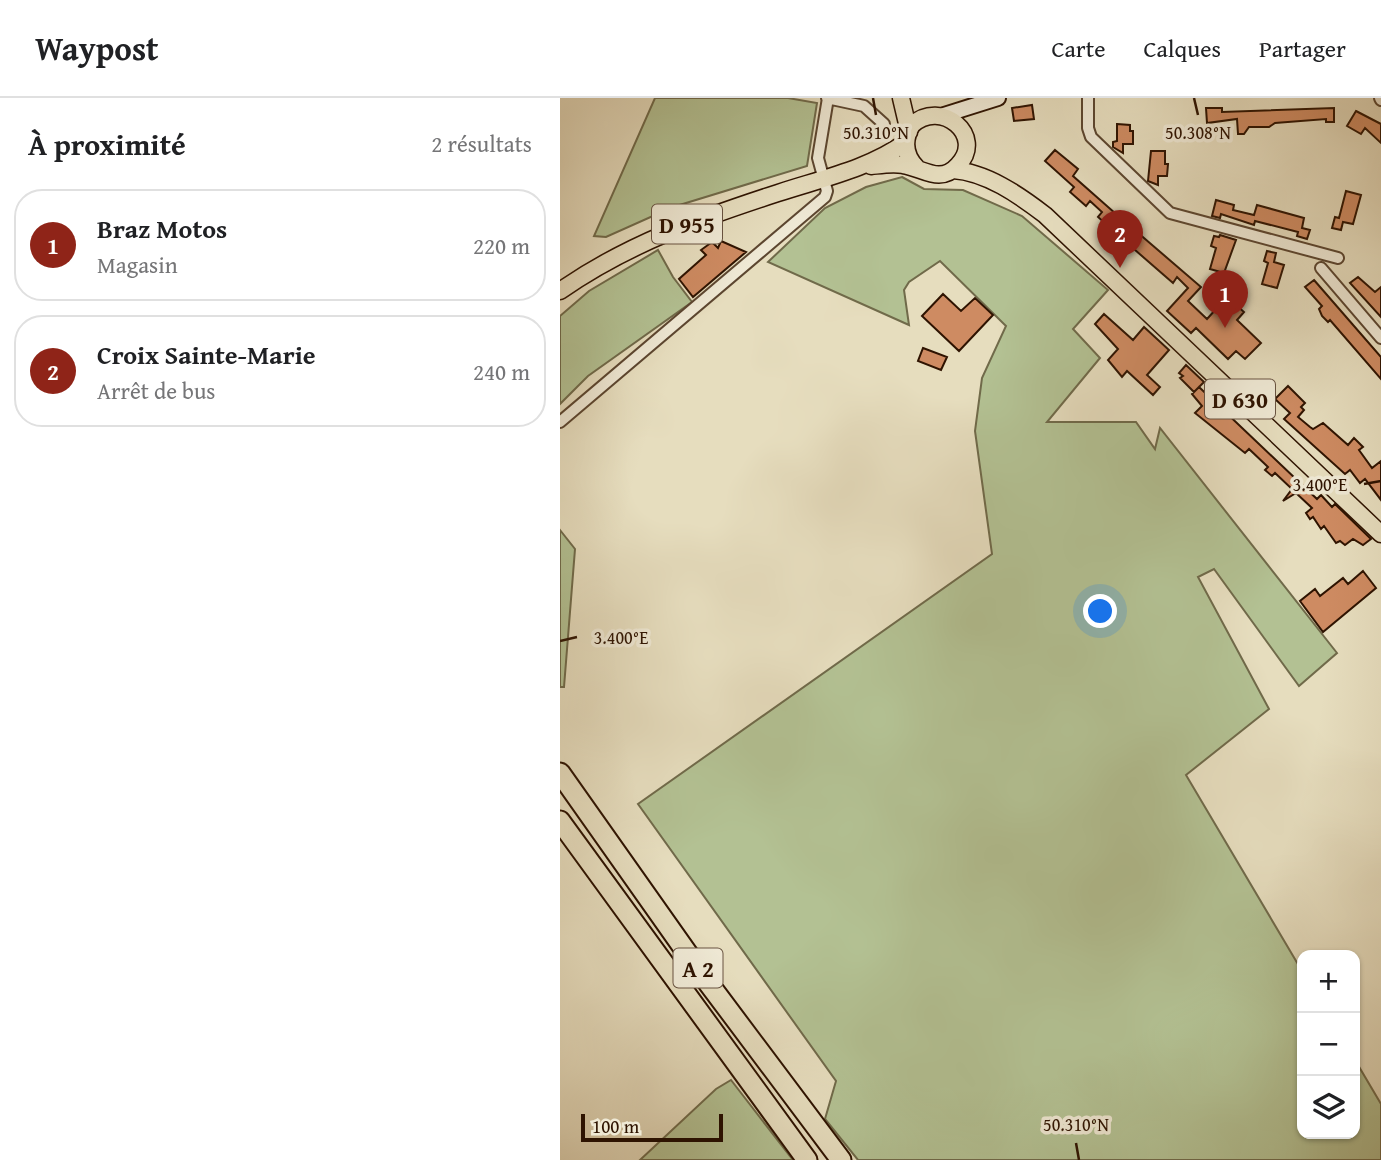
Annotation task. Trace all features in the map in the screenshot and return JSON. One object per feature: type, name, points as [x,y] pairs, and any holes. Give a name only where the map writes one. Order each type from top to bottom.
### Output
[{"type":"highway","name":"A 2","points":[[560,773],[709,984],[841,1160]]},
{"type":"highway","name":"A 2","points":[[560,821],[807,1160]]},
{"type":"main road","points":[[901,98],[908,157],[917,168],[934,175],[953,170],[963,159],[972,114],[992,99]]},
{"type":"main road","points":[[911,98],[957,123],[965,140]]},
{"type":"main road","points":[[907,137],[921,118],[992,99]]},
{"type":"main road","name":"D 955","points":[[858,167],[907,137]]},
{"type":"main road","name":"D 630","points":[[965,140],[1006,188]]},
{"type":"main road","name":"D 955","points":[[560,291],[602,264],[660,234],[858,167],[899,164],[917,168]]},
{"type":"main road","name":"D 630","points":[[953,170],[970,173],[1006,188],[1037,208],[1130,287],[1381,520]]},
{"type":"main road","name":"D 630","points":[[1100,264],[1124,292],[1381,534]]},
{"type":"street","points":[[560,422],[825,197],[827,191],[818,153],[827,98],[864,106],[884,124]]},
{"type":"street","points":[[1088,98],[1088,128],[1091,137],[1166,211],[1338,258]]},
{"type":"street","points":[[1321,268],[1381,338]]},
{"type":"green space","points":[[655,98],[788,98],[817,103],[807,166],[673,207],[606,237],[594,236]]},
{"type":"green space","points":[[902,177],[924,189],[963,190],[1022,216],[1108,290],[1073,329],[1100,358],[1047,422],[1136,422],[1155,449],[1160,428],[1337,653],[1299,686],[1214,569],[1198,577],[1269,709],[1186,775],[1297,963],[1297,1139],[1360,1139],[1360,1068],[1381,1104],[1381,1160],[858,1160],[825,1119],[836,1081],[638,804],[992,554],[975,431],[982,378],[1006,326],[940,261],[909,282],[904,290],[909,325],[768,262],[825,208],[866,187]]},
{"type":"green space","points":[[658,250],[673,277],[692,302],[588,376],[560,404],[560,316],[589,291]]},
{"type":"green space","points":[[560,530],[575,549],[564,687],[560,687]]},
{"type":"green space","points":[[731,1080],[793,1160],[640,1160],[716,1089]]},
{"type":"building","points":[[1032,105],[1034,119],[1014,121],[1012,108]]},
{"type":"building","points":[[1206,108],[1222,108],[1222,112],[1334,108],[1334,122],[1326,122],[1326,119],[1275,123],[1269,127],[1249,127],[1244,134],[1238,134],[1237,119],[1207,123]]},
{"type":"building","points":[[1356,111],[1381,124],[1381,143],[1365,128],[1361,134],[1347,126]]},
{"type":"building","points":[[1117,124],[1130,125],[1130,131],[1133,131],[1133,144],[1123,144],[1123,153],[1113,147],[1113,142],[1117,141]]},
{"type":"building","points":[[1055,150],[1078,169],[1073,176],[1124,221],[1115,232],[1098,217],[1102,212],[1090,201],[1086,206],[1070,192],[1074,187],[1045,161]]},
{"type":"building","points":[[1151,151],[1165,151],[1165,164],[1168,164],[1167,176],[1158,176],[1158,185],[1148,181]]},
{"type":"building","points":[[1346,191],[1361,195],[1353,224],[1343,222],[1341,230],[1332,228],[1335,217],[1339,218]]},
{"type":"building","points":[[1216,200],[1234,205],[1233,210],[1254,215],[1257,205],[1304,218],[1302,228],[1310,230],[1307,239],[1297,236],[1298,232],[1255,221],[1254,225],[1221,214],[1220,218],[1212,216]]},
{"type":"building","points":[[1137,232],[1201,287],[1188,301],[1207,319],[1227,297],[1244,312],[1237,320],[1261,343],[1245,359],[1236,351],[1228,359],[1196,328],[1191,333],[1167,311],[1188,288],[1177,277],[1173,283],[1127,243]]},
{"type":"building","points":[[1214,236],[1236,240],[1224,273],[1210,269],[1216,248],[1211,246]]},
{"type":"building","points":[[721,241],[746,252],[693,297],[679,279],[706,255],[701,250],[712,242],[718,248]]},
{"type":"building","points":[[1267,251],[1276,253],[1274,262],[1284,265],[1277,288],[1262,284],[1268,263],[1264,261]]},
{"type":"building","points":[[1358,277],[1375,292],[1381,287],[1381,317],[1350,283]]},
{"type":"building","points":[[1314,280],[1381,357],[1381,379],[1330,320],[1328,322],[1322,316],[1319,309],[1322,306],[1305,287]]},
{"type":"building","points":[[943,294],[961,311],[975,298],[993,315],[959,351],[922,316]]},
{"type":"building","points":[[1104,314],[1133,340],[1144,327],[1169,350],[1147,375],[1160,387],[1153,395],[1127,371],[1122,377],[1108,360],[1118,349],[1095,324]]},
{"type":"building","points":[[923,348],[947,357],[941,370],[918,361]]},
{"type":"building","points":[[1186,365],[1204,382],[1194,392],[1180,378],[1183,376],[1179,373]]},
{"type":"building","points":[[1288,386],[1305,403],[1301,407],[1304,410],[1298,417],[1310,427],[1313,429],[1323,423],[1348,445],[1354,438],[1363,447],[1359,450],[1372,468],[1381,461],[1381,500],[1365,479],[1360,483],[1350,470],[1345,474],[1284,419],[1290,413],[1275,399]]},
{"type":"building","points":[[1199,387],[1317,499],[1321,495],[1332,507],[1335,504],[1371,539],[1363,545],[1353,539],[1345,545],[1340,541],[1336,543],[1324,526],[1321,529],[1313,517],[1310,519],[1306,513],[1312,508],[1296,493],[1283,501],[1292,489],[1275,473],[1272,476],[1265,470],[1268,467],[1249,449],[1245,453],[1195,413],[1202,406],[1192,394]]},
{"type":"building","points":[[1363,571],[1376,588],[1323,632],[1300,601],[1315,589],[1320,596],[1343,578],[1348,584]]},
{"type":"place","name":"Croix Sainte-Marie","points":[[1120,268]]},
{"type":"place","name":"Braz Motos","points":[[1225,328]]}]
